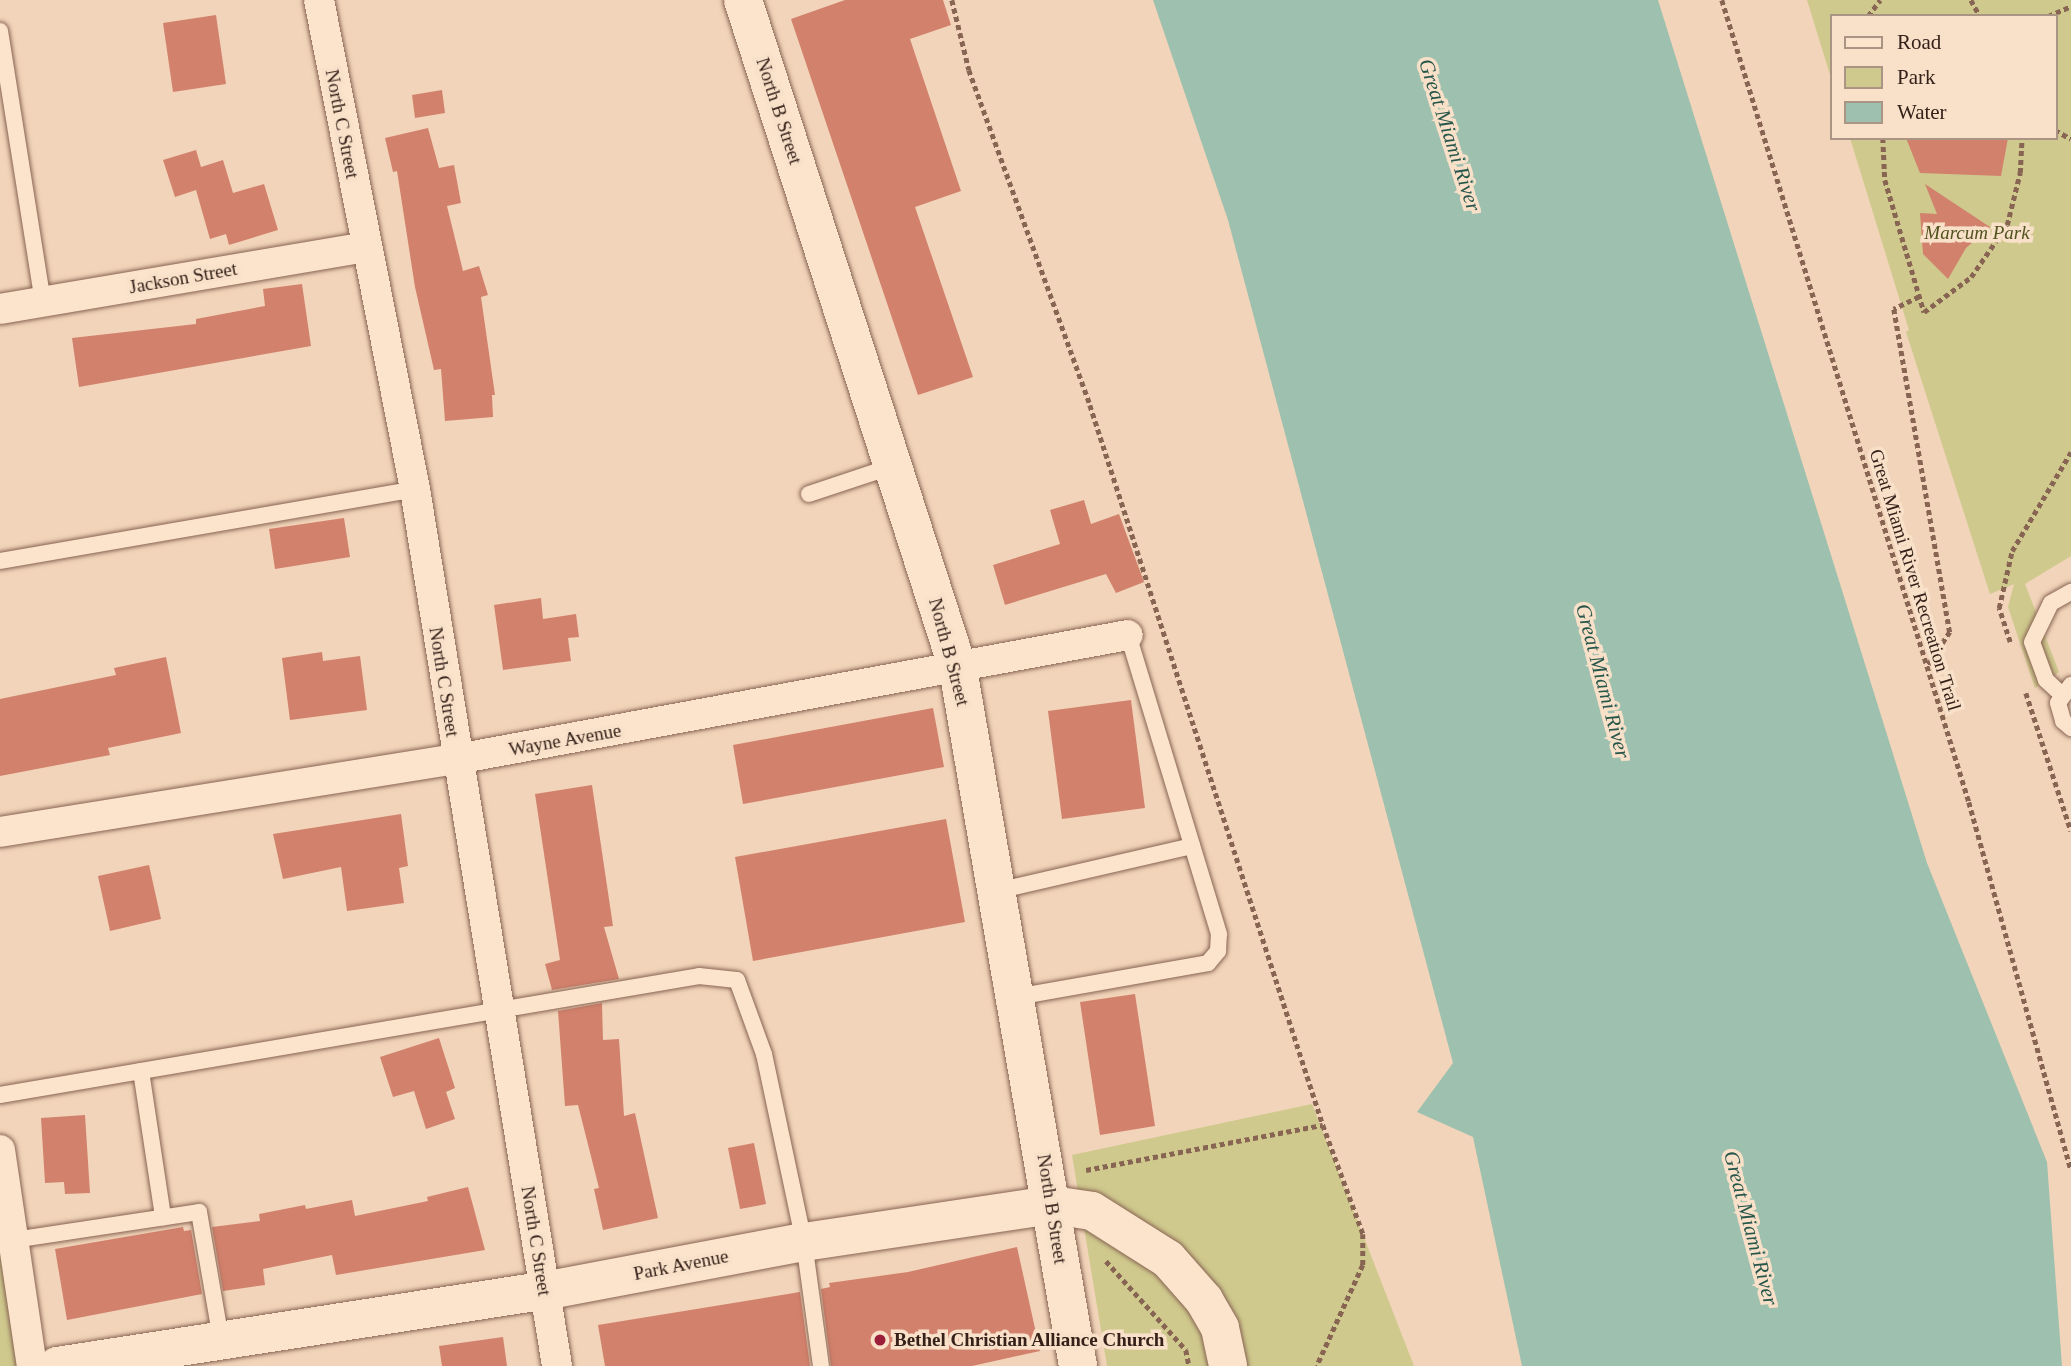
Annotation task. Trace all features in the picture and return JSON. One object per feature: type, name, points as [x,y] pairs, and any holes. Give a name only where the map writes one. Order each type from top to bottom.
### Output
[{"type":"main road","name":"North B Street","points":[[743,0],[958,669],[1078,1366]]},
{"type":"main road","name":"Park Avenue","points":[[57,1366],[544,1291],[804,1242],[1052,1205],[1091,1211],[1168,1259],[1205,1300],[1220,1328],[1228,1366]]},
{"type":"street","name":"North C Street","points":[[319,0],[365,247],[415,489],[557,1366]]},
{"type":"street","name":"Jackson Street","points":[[0,309],[365,247]]},
{"type":"street","name":"Wayne Avenue","points":[[0,832],[457,760],[958,669],[1128,635]]},
{"type":"street","points":[[0,1150],[32,1366]]},
{"type":"lane","points":[[0,31],[43,301]]},
{"type":"lane","points":[[809,494],[893,466]]},
{"type":"lane","points":[[0,561],[415,489]]},
{"type":"lane","points":[[2071,592],[2051,603],[2032,642],[2046,680],[2066,690],[2059,713],[2071,728]]},
{"type":"lane","points":[[1016,998],[1208,963],[1218,951],[1219,934],[1128,635]]},
{"type":"lane","points":[[997,891],[1192,846]]},
{"type":"lane","points":[[0,1095],[699,976],[737,980],[764,1054],[804,1242],[821,1366]]},
{"type":"lane","points":[[141,1071],[163,1217]]},
{"type":"lane","points":[[13,1240],[199,1212],[221,1340]]},
{"type":"path","points":[[952,0],[970,70],[1090,405],[1323,1125],[1363,1234],[1363,1265],[1317,1366]]},
{"type":"path","name":"Great Miami River Recreation Trail","points":[[1722,0],[1927,667],[2071,1170]]},
{"type":"path","points":[[2053,14],[2071,6]]},
{"type":"path","points":[[1883,140],[1885,180],[1924,312],[1971,277],[2007,225],[2020,173],[2022,140]]},
{"type":"path","points":[[1919,297],[1894,309],[1950,632],[1927,667]]},
{"type":"path","points":[[1086,1170],[1323,1125]]},
{"type":"path","points":[[1097,1250],[1186,1350],[1189,1366]]},
{"type":"green space","name":"Marcum Park","points":[[1807,0],[2071,0],[2071,556],[2025,584],[2059,672],[2035,688],[2008,607],[2014,584],[1990,594],[1906,332],[1909,330],[1851,140],[2057,140],[2057,14],[1829,14],[1829,72]]},
{"type":"green space","points":[[1312,1104],[1414,1366],[1107,1366],[1072,1155]]},
{"type":"green space","points":[[0,1150],[32,1366],[0,1366]]},
{"type":"water","name":"Great Miami River","points":[[1153,0],[1658,0],[1927,863],[2047,1162],[2062,1366],[1522,1366],[1473,1137],[1417,1112],[1453,1063],[1228,220]]},
{"type":"building","points":[[845,0],[943,0],[951,25],[910,39],[961,191],[915,207],[973,377],[918,395],[791,19]]},
{"type":"building","points":[[216,15],[226,84],[173,92],[163,23]]},
{"type":"building","points":[[442,90],[445,113],[415,118],[412,95]]},
{"type":"building","points":[[428,128],[439,168],[454,165],[461,203],[447,206],[463,271],[479,266],[488,295],[481,297],[495,395],[492,395],[493,417],[445,421],[441,369],[434,370],[415,287],[397,171],[393,172],[385,138]]},
{"type":"building","points":[[1907,140],[2008,140],[2001,176],[1920,173]]},
{"type":"building","points":[[196,150],[201,167],[223,160],[233,193],[264,184],[278,230],[229,245],[226,234],[210,239],[196,190],[175,197],[163,160]]},
{"type":"building","points":[[1925,184],[1990,227],[1966,248],[1948,279],[1923,254],[1920,213],[1937,214]]},
{"type":"building","points":[[302,284],[311,346],[79,387],[72,338],[196,324],[196,319],[265,306],[263,289]]},
{"type":"building","points":[[1084,500],[1091,524],[1119,514],[1144,582],[1116,593],[1106,574],[1005,605],[993,565],[1060,544],[1050,510]]},
{"type":"building","points":[[344,518],[350,557],[275,569],[269,529]]},
{"type":"building","points":[[541,598],[543,619],[576,614],[579,637],[568,638],[571,661],[503,670],[494,605]]},
{"type":"building","points":[[322,652],[323,661],[360,656],[367,710],[290,720],[282,658]]},
{"type":"building","points":[[166,657],[181,733],[108,748],[110,755],[0,776],[0,699],[116,675],[114,668]]},
{"type":"building","points":[[1131,700],[1145,808],[1062,819],[1048,711]]},
{"type":"building","points":[[933,708],[944,767],[743,804],[733,745]]},
{"type":"building","points":[[592,785],[613,926],[604,927],[619,979],[552,990],[545,964],[560,960],[535,794]]},
{"type":"building","points":[[401,814],[408,866],[399,868],[404,903],[347,911],[341,867],[283,879],[273,834]]},
{"type":"building","points":[[946,819],[965,922],[753,961],[735,857]]},
{"type":"building","points":[[149,865],[161,919],[110,931],[98,876]]},
{"type":"building","points":[[1135,994],[1155,1126],[1100,1135],[1080,1002]]},
{"type":"building","points":[[602,1003],[603,1040],[619,1039],[624,1116],[635,1113],[658,1218],[603,1230],[594,1189],[599,1188],[578,1105],[565,1106],[558,1011]]},
{"type":"building","points":[[439,1038],[455,1088],[446,1092],[455,1119],[426,1129],[414,1091],[393,1097],[380,1057]]},
{"type":"building","points":[[85,1115],[90,1193],[65,1194],[64,1182],[45,1183],[41,1118]]},
{"type":"building","points":[[754,1143],[766,1204],[740,1209],[728,1148]]},
{"type":"building","points":[[468,1187],[485,1250],[336,1275],[332,1255],[263,1269],[265,1285],[223,1291],[212,1227],[260,1221],[259,1214],[305,1205],[306,1209],[352,1200],[355,1216],[428,1201],[427,1197]]},
{"type":"building","points":[[183,1227],[184,1231],[191,1230],[202,1294],[67,1320],[55,1249]]},
{"type":"building","points":[[1017,1247],[1040,1351],[972,1366],[831,1366],[821,1289],[830,1287],[829,1283],[908,1272]]},
{"type":"building","points":[[800,1292],[810,1366],[605,1366],[598,1325]]},
{"type":"building","points":[[503,1337],[507,1366],[442,1366],[439,1346]]},
{"type":"place","name":"Bethel Christian Alliance Church","points":[[880,1340]]}]
